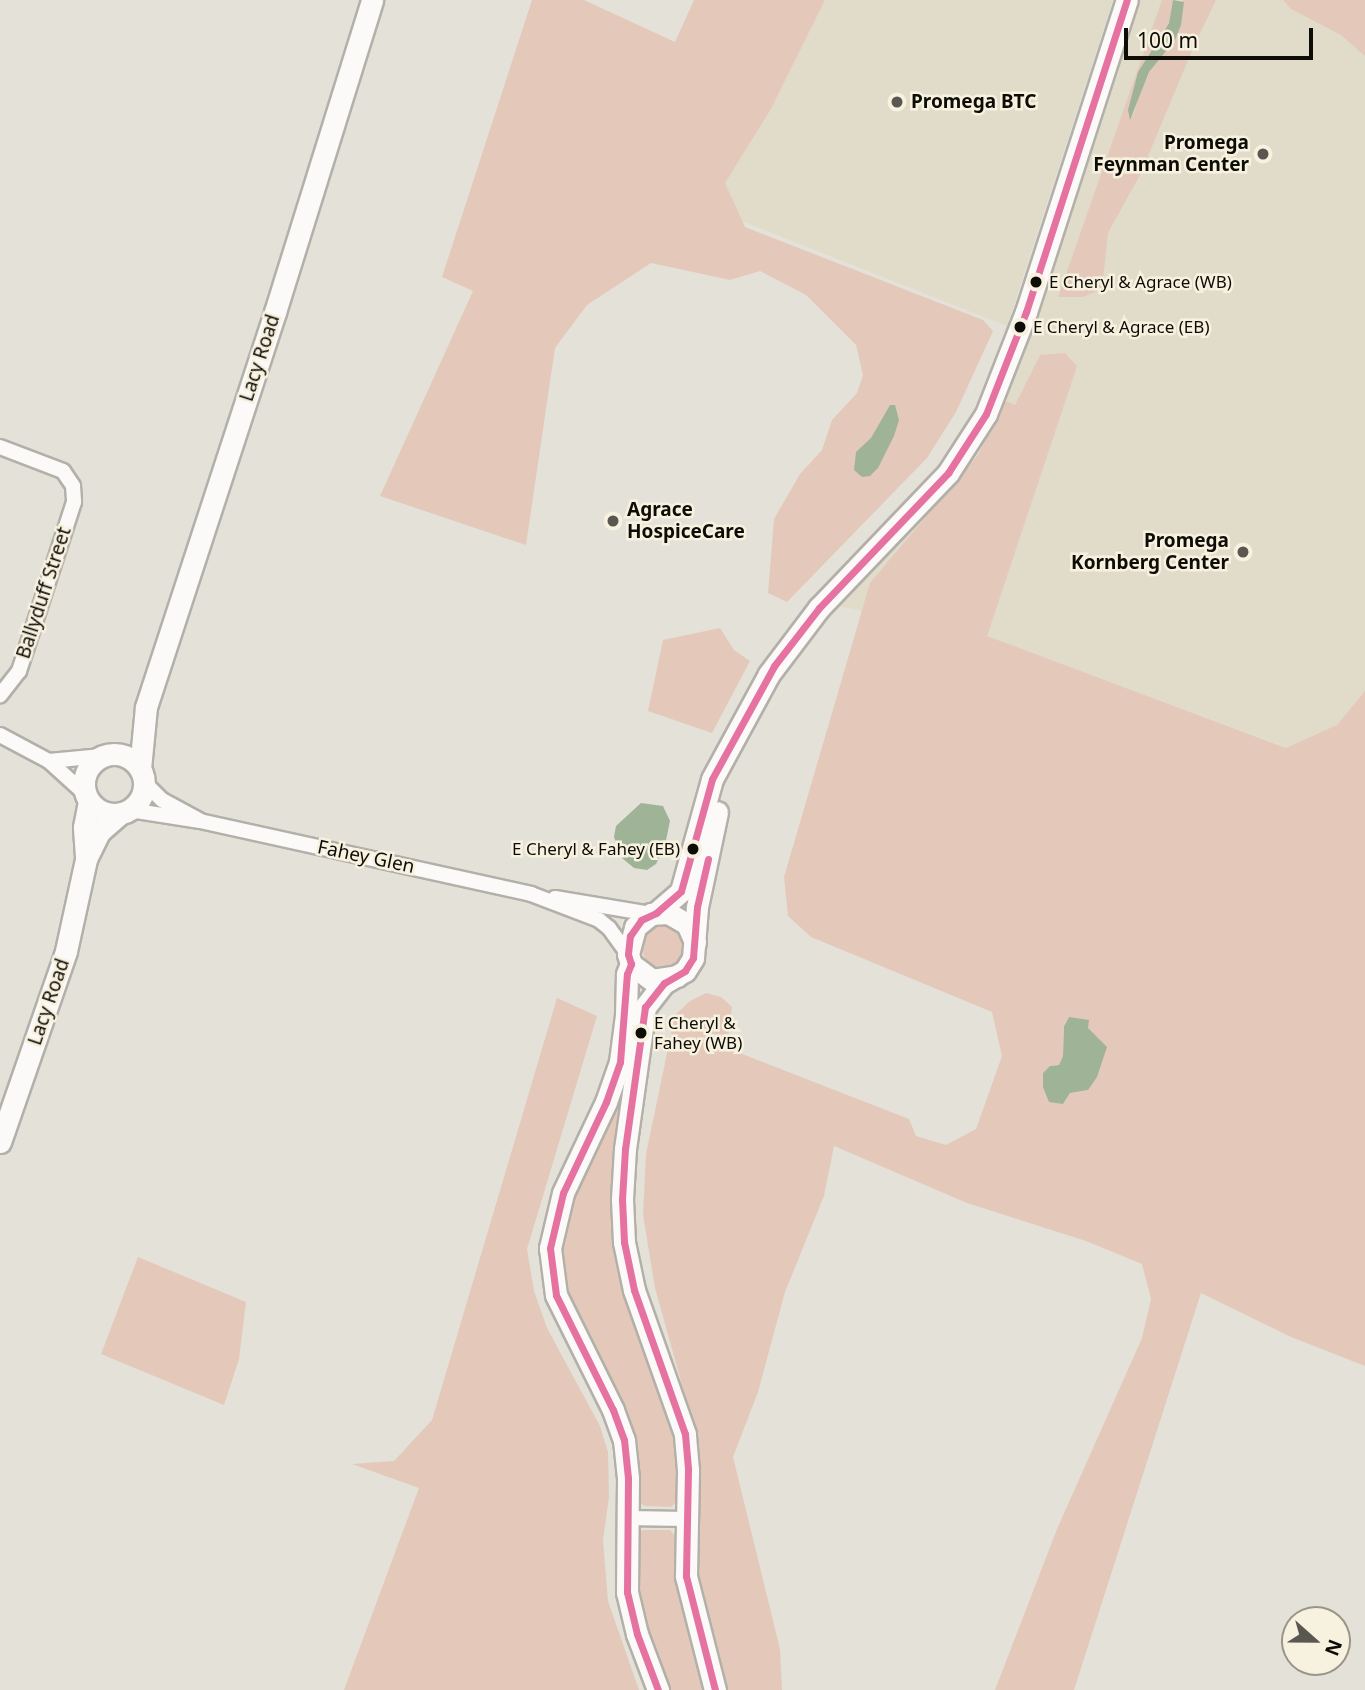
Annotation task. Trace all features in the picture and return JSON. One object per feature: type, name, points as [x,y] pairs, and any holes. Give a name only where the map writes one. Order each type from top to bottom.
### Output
[{"type":"street","name":"Lacy Road","points":[[142,775],[145,714],[372,0]]},
{"type":"street","points":[[658,1690],[637,1634],[626,1592],[628,1518],[624,1440],[613,1410],[556,1295],[550,1248],[562,1192],[606,1102],[620,1062],[626,1015],[627,974],[635,927],[681,891],[712,779],[727,756],[754,699],[789,646],[819,608],[948,473],[986,414],[1026,312],[1127,0]]},
{"type":"street","name":"Ballyduff Street","points":[[0,447],[62,471],[73,486],[74,502],[19,671],[0,695]]},
{"type":"street","name":"Lacy Road","points":[[107,755],[145,714]]},
{"type":"street","points":[[0,735],[48,761],[103,813],[125,812],[141,798],[142,775],[128,757],[107,755],[48,761]]},
{"type":"street","points":[[87,797],[84,775],[94,761],[107,755]]},
{"type":"street","points":[[715,1690],[690,1602],[686,1576],[688,1470],[685,1434],[634,1290],[624,1242],[622,1199],[625,1149],[645,1007],[664,983],[679,975],[693,958],[697,907],[724,787],[727,756]]},
{"type":"street","name":"Fahey Glen","points":[[142,775],[162,800],[200,821]]},
{"type":"street","name":"Lacy Road","points":[[86,859],[83,835],[87,797]]},
{"type":"street","name":"Lacy Road","points":[[0,1142],[66,951],[86,859],[99,832],[125,812]]},
{"type":"street","name":"Fahey Glen","points":[[125,812],[200,821],[531,894],[653,914]]},
{"type":"street","name":"Fahey Glen","points":[[531,894],[599,920],[609,928],[629,959]]},
{"type":"street","points":[[653,914],[667,913],[687,924],[695,944]]},
{"type":"street","points":[[629,959],[652,980],[679,975]]},
{"type":"street","points":[[628,1518],[686,1519]]},
{"type":"shaded area","points":[[532,0],[584,0],[675,42],[694,0],[825,0],[771,109],[725,183],[745,227],[983,320],[993,331],[956,412],[927,458],[787,602],[768,593],[774,519],[800,474],[822,450],[832,420],[857,393],[863,375],[856,345],[806,295],[760,271],[730,280],[651,263],[587,305],[555,348],[526,545],[380,496],[473,291],[442,277]]},
{"type":"shaded area","points":[[825,0],[1113,0],[1007,326],[709,208],[771,109]]},
{"type":"shaded area","points":[[1140,0],[1365,0],[1365,777],[987,636],[838,606],[924,518],[976,456],[1007,397]]},
{"type":"shaded area","points":[[1162,0],[1173,0],[1169,22],[1138,72],[1133,118],[1140,90],[1149,72],[1175,40],[1183,0],[1216,0],[1141,173],[1108,233],[1102,289],[1083,297],[1058,297]]},
{"type":"shaded area","points":[[1173,0],[1184,2],[1181,25],[1175,40],[1149,72],[1130,120],[1128,110],[1138,72],[1169,23]]},
{"type":"shaded area","points":[[1283,0],[1365,0],[1365,56],[1341,35],[1291,9]]},
{"type":"shaded area","points":[[1065,353],[1077,366],[987,636],[1286,748],[1337,725],[1365,691],[1365,1366],[1291,1337],[1201,1293],[1074,1690],[995,1690],[1057,1529],[1142,1338],[1151,1299],[1142,1264],[1086,1241],[967,1203],[834,1146],[824,1196],[785,1292],[758,1392],[733,1457],[780,1649],[782,1690],[726,1690],[699,1588],[696,1461],[689,1410],[655,1288],[643,1215],[646,1154],[675,1015],[690,1001],[706,993],[721,997],[732,1007],[727,1048],[909,1119],[916,1136],[946,1145],[976,1129],[1002,1056],[992,1012],[811,937],[788,916],[784,877],[870,583],[978,455],[1005,401],[1015,405],[1040,355]],"holes":[[[1069,1017],[1088,1090],[1070,1093],[1063,1104],[1050,1066],[1059,1065],[1063,1056],[1064,1025]]]},
{"type":"shaded area","points":[[890,405],[895,405],[899,420],[894,436],[878,468],[870,476],[862,477],[854,470],[856,452],[871,438]]},
{"type":"shaded area","points":[[720,628],[734,650],[750,661],[712,733],[648,711],[663,640]]},
{"type":"shaded area","points":[[641,803],[663,806],[670,821],[665,845],[656,864],[647,870],[634,868],[622,858],[614,837],[616,826]]},
{"type":"shaded area","points":[[663,926],[678,932],[684,947],[678,962],[663,968],[648,962],[642,947],[648,932]]},
{"type":"shaded area","points":[[557,998],[597,1016],[527,1249],[534,1291],[547,1328],[600,1426],[608,1452],[609,1497],[603,1540],[608,1601],[639,1690],[344,1690],[419,1488],[352,1464],[394,1461],[432,1420]]},
{"type":"shaded area","points":[[1069,1017],[1089,1020],[1088,1028],[1107,1047],[1097,1077],[1088,1090],[1070,1093],[1063,1104],[1049,1102],[1043,1087],[1043,1073],[1050,1066],[1059,1065],[1063,1056],[1064,1026]]},
{"type":"shaded area","points":[[631,1060],[615,1194],[672,1409],[681,1498],[671,1507],[645,1506],[638,1502],[566,1296],[558,1255],[564,1211]]},
{"type":"shaded area","points":[[138,1257],[246,1302],[239,1359],[224,1405],[101,1354]]},
{"type":"shaded area","points":[[643,1530],[670,1530],[680,1541],[708,1690],[666,1690],[637,1602],[637,1534]]},
{"type":"transit line","points":[[658,1690],[637,1634],[627,1592],[628,1478],[624,1440],[613,1410],[556,1295],[550,1248],[563,1193],[606,1102],[620,1062],[627,974],[631,964],[628,954],[630,936],[641,920],[656,913],[681,891],[712,779],[774,666],[819,608],[948,473],[986,414],[1026,312],[1127,0]]},
{"type":"transit line","points":[[708,859],[697,907],[693,958],[685,971],[664,983],[645,1007],[625,1149],[622,1199],[624,1242],[634,1290],[685,1434],[688,1470],[686,1576],[715,1690]]},
{"type":"place","name":"Promega BTC","points":[[897,102]]},
{"type":"place","name":"Promega Feynman Center","points":[[1263,154]]},
{"type":"place","name":"E Cheryl & Agrace (WB)","points":[[1036,282]]},
{"type":"place","name":"E Cheryl & Agrace (EB)","points":[[1020,327]]},
{"type":"place","name":"Agrace HospiceCare","points":[[613,521]]},
{"type":"place","name":"Promega Kornberg Center","points":[[1243,552]]},
{"type":"place","name":"E Cheryl & Fahey (EB)","points":[[693,849]]},
{"type":"place","name":"E Cheryl & Fahey (WB)","points":[[641,1033]]}]
